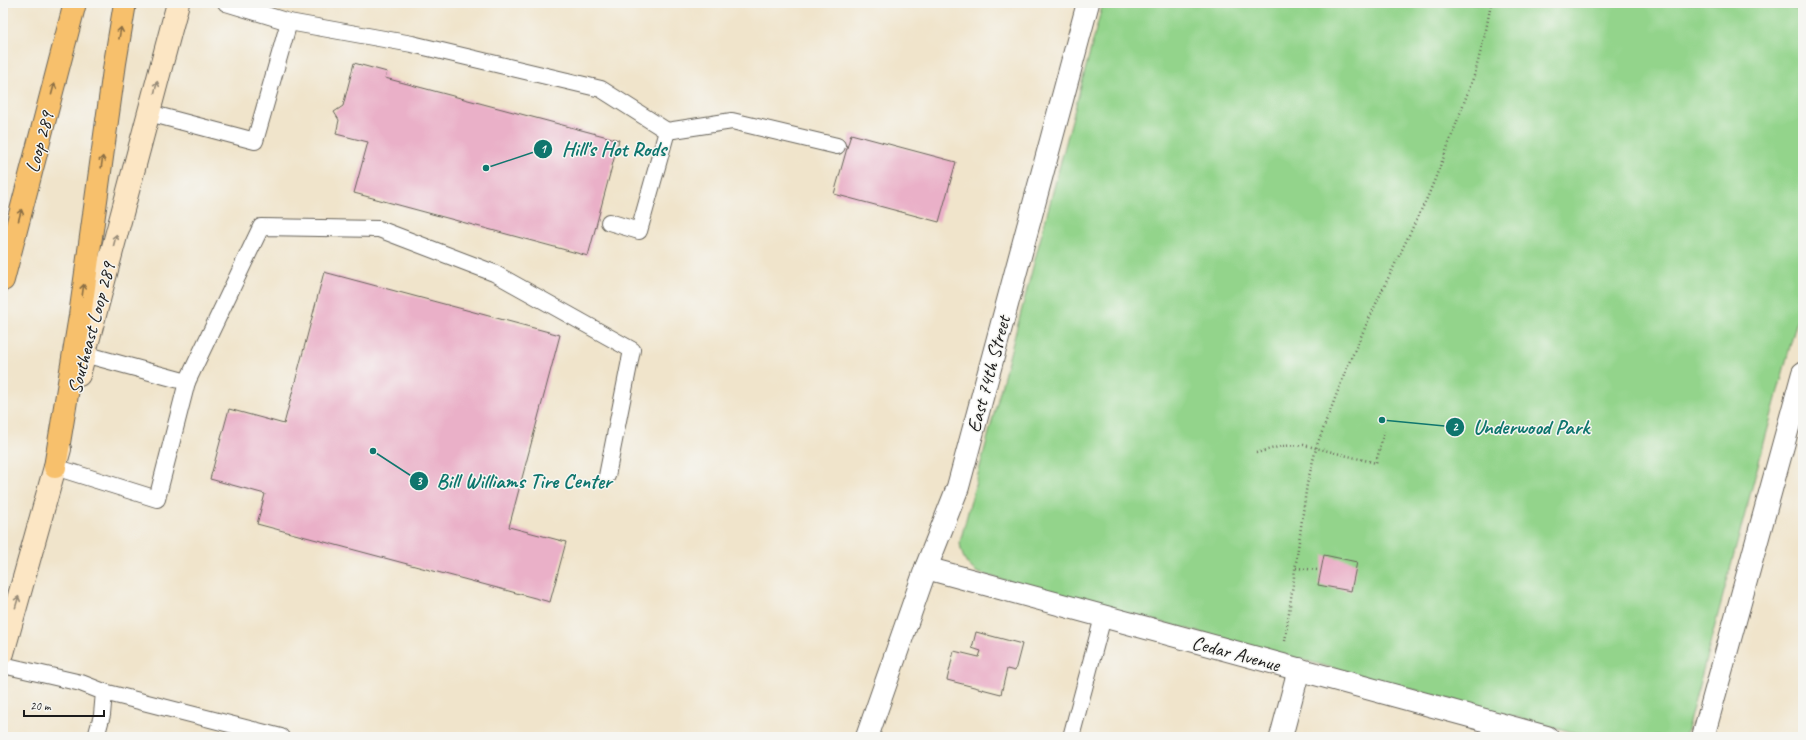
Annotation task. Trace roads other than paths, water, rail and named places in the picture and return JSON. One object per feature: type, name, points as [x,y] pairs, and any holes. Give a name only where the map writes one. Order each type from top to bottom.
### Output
[{"type":"highway","name":"Loop 289","points":[[3,280],[75,3]]},
{"type":"highway","points":[[55,467],[81,308],[125,3]]},
{"type":"main road","name":"Southeast Loop 289","points":[[3,653],[55,467],[178,3]]},
{"type":"street","name":"East 74th Street","points":[[867,737],[926,568],[958,487],[1088,3]]},
{"type":"street","points":[[1703,737],[1803,373]]},
{"type":"street","name":"Cedar Avenue","points":[[926,568],[1290,667],[1490,729],[1547,737]]},
{"type":"street","points":[[1281,737],[1290,667]]},
{"type":"lane","points":[[226,3],[289,22],[412,44],[601,88],[667,131],[732,121],[837,146]]},
{"type":"lane","points":[[149,113],[255,141],[289,22]]},
{"type":"lane","points":[[609,222],[639,231],[667,131]]},
{"type":"lane","points":[[55,467],[157,499],[187,382],[262,228],[379,230],[494,273],[632,350],[607,476]]},
{"type":"lane","points":[[84,354],[187,382]]},
{"type":"lane","points":[[1071,737],[1103,617]]},
{"type":"lane","points":[[3,665],[81,683],[104,692],[281,737]]},
{"type":"lane","points":[[96,737],[102,715],[104,692]]},
{"type":"place","name":"Hill's Hot Rods","points":[[486,168]]},
{"type":"place","name":"Underwood Park","points":[[1382,420]]},
{"type":"place","name":"Bill Williams Tire Center","points":[[373,451]]}]
